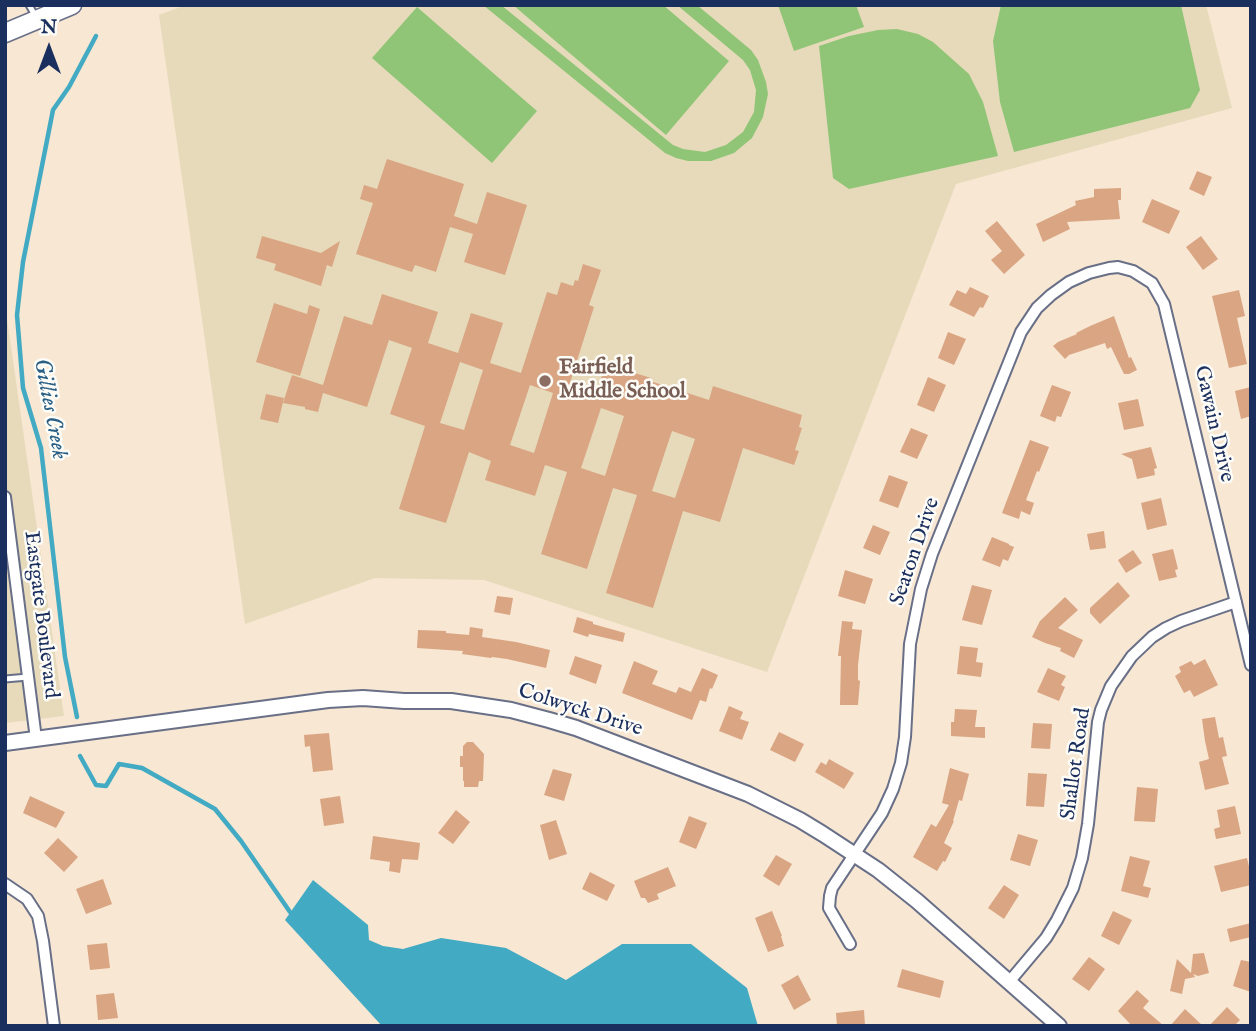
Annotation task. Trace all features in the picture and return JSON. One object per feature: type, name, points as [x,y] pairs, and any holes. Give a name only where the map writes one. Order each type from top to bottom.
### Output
[{"type":"main road","points":[[5,33],[33,12],[72,5]]},
{"type":"street","name":"Gawain Drive","points":[[1069,282],[1100,269],[1118,267],[1144,276],[1159,293],[1164,304],[1251,665]]},
{"type":"street","name":"Seaton Drive","points":[[850,944],[829,908],[830,896],[832,888],[882,813],[901,763],[914,617],[932,554],[1021,332],[1037,308],[1069,282]]},
{"type":"street","name":"Eastgate Boulevard","points":[[5,497],[36,739]]},
{"type":"street","name":"Shallot Road","points":[[1010,982],[1046,938],[1073,888],[1088,824],[1098,722],[1111,686],[1132,656],[1159,633],[1181,621],[1236,602]]},
{"type":"street","name":"Colwyck Drive","points":[[5,743],[328,700],[363,698],[451,701],[511,710],[576,728],[707,777],[800,820],[878,870],[917,901],[1059,1026]]},
{"type":"street","points":[[8,885],[27,899],[38,916],[54,1026]]},
{"type":"lane","points":[[5,680],[28,677]]},
{"type":"shaded area","name":"Fairfield Middle School","points":[[186,5],[1206,5],[1232,108],[956,184],[767,672],[484,580],[375,578],[245,624],[159,15]]},
{"type":"shaded area","points":[[5,305],[64,716],[5,723]]},
{"type":"green space","points":[[483,5],[501,5],[673,145],[705,152],[726,145],[743,132],[754,112],[756,90],[750,70],[743,60],[677,5],[697,5],[751,50],[758,60],[768,94],[763,117],[752,138],[734,153],[711,161],[676,158],[665,153]]},
{"type":"green space","points":[[513,5],[663,5],[729,61],[666,135]]},
{"type":"green space","points":[[778,5],[856,5],[864,27],[794,51]]},
{"type":"green space","points":[[1001,5],[1181,5],[1200,90],[1190,108],[1014,152],[1000,102],[993,41]]},
{"type":"green space","points":[[417,7],[537,111],[492,163],[372,58]]},
{"type":"green space","points":[[897,29],[918,34],[933,42],[969,74],[983,102],[998,156],[849,189],[833,178],[819,46],[849,36]]},
{"type":"water","points":[[313,880],[368,925],[369,940],[383,946],[403,949],[441,938],[506,948],[566,980],[622,944],[691,944],[747,988],[758,1026],[382,1026],[285,920]]},
{"type":"building","points":[[387,159],[464,184],[454,216],[477,224],[487,192],[527,205],[505,275],[464,262],[473,234],[450,227],[436,272],[415,265],[412,272],[356,254],[373,203],[360,199],[364,185],[377,189]]},
{"type":"building","points":[[1197,171],[1212,177],[1204,196],[1189,189]]},
{"type":"building","points":[[1121,188],[1121,200],[1118,200],[1120,219],[1067,222],[1070,229],[1043,242],[1036,224],[1076,205],[1075,201],[1094,197],[1094,189]]},
{"type":"building","points":[[1152,199],[1180,211],[1169,234],[1142,222]]},
{"type":"building","points":[[997,221],[1025,255],[1004,274],[991,260],[1002,251],[985,231]]},
{"type":"building","points":[[262,236],[321,253],[340,241],[332,267],[327,265],[321,286],[274,270],[276,264],[256,258]]},
{"type":"building","points":[[1201,236],[1218,259],[1203,270],[1186,247]]},
{"type":"building","points":[[583,264],[601,270],[589,305],[594,307],[568,389],[595,397],[606,364],[709,400],[713,386],[802,415],[799,427],[802,428],[795,450],[799,451],[794,465],[743,448],[720,522],[683,511],[653,608],[606,593],[637,495],[613,488],[587,569],[541,554],[567,472],[545,465],[535,496],[485,480],[491,461],[469,452],[446,523],[399,509],[425,426],[390,414],[412,348],[389,340],[367,407],[323,393],[318,412],[283,403],[292,375],[323,385],[344,316],[372,325],[382,294],[438,312],[428,343],[458,353],[471,313],[503,323],[490,363],[521,373],[547,292],[557,295],[561,282],[573,286],[575,280],[578,281]],"holes":[[[460,362],[483,370],[464,430],[440,423]],[[530,385],[553,393],[534,453],[510,445]],[[601,408],[624,416],[605,476],[581,468]],[[672,431],[695,439],[675,498],[652,491]]]},
{"type":"building","points":[[970,287],[989,296],[974,317],[949,305],[957,290],[966,294]]},
{"type":"building","points":[[1239,290],[1245,316],[1237,318],[1247,364],[1229,368],[1212,296]]},
{"type":"building","points":[[274,303],[307,314],[309,305],[320,309],[300,376],[256,362]]},
{"type":"building","points":[[1114,316],[1129,358],[1131,357],[1137,370],[1129,374],[1124,374],[1111,347],[1107,349],[1105,343],[1069,355],[1065,359],[1053,346],[1090,326]]},
{"type":"building","points":[[948,332],[966,339],[954,365],[938,358]]},
{"type":"building","points":[[928,377],[946,385],[934,412],[917,405]]},
{"type":"building","points":[[1052,385],[1071,392],[1061,417],[1057,416],[1055,422],[1040,416]]},
{"type":"building","points":[[1251,387],[1251,416],[1241,419],[1235,391]]},
{"type":"building","points":[[266,394],[284,398],[278,423],[260,419]]},
{"type":"building","points":[[1138,399],[1144,426],[1124,430],[1118,403]]},
{"type":"building","points":[[911,428],[928,435],[917,459],[900,452]]},
{"type":"building","points":[[1030,440],[1049,447],[1026,500],[1034,503],[1030,515],[1021,511],[1019,519],[1002,513]]},
{"type":"building","points":[[1151,447],[1157,468],[1154,469],[1155,475],[1137,479],[1132,459],[1121,454]]},
{"type":"building","points":[[889,475],[908,482],[898,508],[879,501]]},
{"type":"building","points":[[1161,498],[1167,525],[1147,530],[1141,503]]},
{"type":"building","points":[[873,525],[890,532],[880,555],[863,548]]},
{"type":"building","points":[[1104,531],[1106,548],[1090,550],[1087,534]]},
{"type":"building","points":[[992,537],[1014,547],[1008,561],[1003,559],[1000,567],[982,560]]},
{"type":"building","points":[[1173,549],[1178,569],[1175,570],[1177,577],[1159,581],[1152,554]]},
{"type":"building","points":[[1133,550],[1142,563],[1126,573],[1118,560]]},
{"type":"building","points":[[845,570],[873,579],[865,604],[838,596]]},
{"type":"building","points":[[1118,582],[1130,596],[1100,624],[1090,613],[1090,608]]},
{"type":"building","points":[[972,585],[992,590],[982,625],[962,620]]},
{"type":"building","points":[[497,596],[513,598],[510,615],[494,612]]},
{"type":"building","points":[[1065,597],[1078,610],[1058,628],[1083,640],[1074,658],[1060,651],[1061,648],[1032,637],[1040,621]]},
{"type":"building","points":[[577,617],[625,633],[623,642],[573,632]]},
{"type":"building","points":[[842,621],[853,622],[852,629],[862,630],[858,665],[858,705],[840,705],[841,656],[838,656]]},
{"type":"building","points":[[470,627],[483,629],[482,637],[550,650],[546,668],[507,659],[462,654],[463,651],[417,648],[418,630],[469,635]]},
{"type":"building","points":[[960,646],[978,648],[976,662],[983,663],[981,677],[957,674]]},
{"type":"building","points":[[575,656],[602,665],[596,684],[569,674]]},
{"type":"building","points":[[1205,659],[1218,685],[1194,697],[1190,690],[1184,693],[1175,676],[1181,672],[1179,667],[1191,661],[1194,665]]},
{"type":"building","points":[[634,661],[658,671],[652,684],[676,693],[679,687],[691,692],[702,668],[718,675],[706,702],[700,700],[692,720],[622,693]]},
{"type":"building","points":[[1048,668],[1066,676],[1061,685],[1065,687],[1059,701],[1037,692]]},
{"type":"building","points":[[729,706],[743,712],[740,719],[749,722],[742,740],[719,731]]},
{"type":"building","points":[[955,709],[977,710],[975,727],[985,727],[985,738],[951,736]]},
{"type":"building","points":[[1215,717],[1219,738],[1223,737],[1227,756],[1222,757],[1229,784],[1205,790],[1199,762],[1209,759],[1202,719]]},
{"type":"building","points":[[1033,723],[1052,724],[1050,749],[1031,748]]},
{"type":"building","points":[[779,732],[804,744],[795,762],[770,750]]},
{"type":"building","points":[[329,733],[333,770],[313,772],[310,746],[305,747],[304,735]]},
{"type":"building","points":[[467,742],[473,742],[484,754],[483,781],[479,781],[478,787],[464,787],[460,756],[463,756],[463,746]]},
{"type":"building","points":[[829,759],[854,773],[844,789],[815,772],[821,762],[826,765]]},
{"type":"building","points":[[950,768],[969,774],[962,801],[959,800],[954,821],[944,843],[952,848],[937,871],[913,857],[931,824],[936,827],[949,805],[942,803]]},
{"type":"building","points":[[553,769],[572,774],[564,801],[544,795]]},
{"type":"building","points":[[1028,773],[1047,774],[1044,807],[1026,806]]},
{"type":"building","points":[[1137,787],[1158,789],[1155,822],[1134,821]]},
{"type":"building","points":[[30,796],[65,812],[56,828],[23,813]]},
{"type":"building","points":[[340,796],[344,823],[324,826],[320,799]]},
{"type":"building","points":[[1235,806],[1241,834],[1216,839],[1214,829],[1220,827],[1217,810]]},
{"type":"building","points":[[456,810],[470,822],[453,844],[438,833]]},
{"type":"building","points":[[689,816],[707,823],[696,849],[679,842]]},
{"type":"building","points":[[556,820],[567,854],[549,860],[540,825]]},
{"type":"building","points":[[1018,834],[1038,840],[1030,866],[1010,860]]},
{"type":"building","points":[[373,836],[420,843],[418,860],[402,859],[400,873],[389,871],[390,862],[370,859]]},
{"type":"building","points":[[58,838],[78,857],[64,872],[44,853]]},
{"type":"building","points":[[776,855],[792,864],[779,886],[763,876]]},
{"type":"building","points":[[1130,856],[1150,861],[1143,886],[1151,888],[1148,898],[1121,891]]},
{"type":"building","points":[[1247,858],[1251,885],[1221,892],[1214,866]]},
{"type":"building","points":[[668,867],[676,886],[657,894],[659,899],[648,903],[645,898],[641,898],[634,881]]},
{"type":"building","points":[[590,872],[615,885],[607,901],[582,889]]},
{"type":"building","points":[[103,879],[112,904],[86,914],[76,889]]},
{"type":"building","points":[[1004,885],[1019,895],[1004,919],[988,908]]},
{"type":"building","points":[[772,911],[784,946],[768,952],[755,918]]},
{"type":"building","points":[[1113,911],[1132,920],[1119,945],[1101,936]]},
{"type":"building","points":[[1251,923],[1251,937],[1230,942],[1227,929]]},
{"type":"building","points":[[107,943],[110,968],[90,970],[87,945]]},
{"type":"building","points":[[1204,953],[1209,973],[1198,976],[1193,974],[1195,977],[1185,979],[1182,994],[1170,991],[1177,959],[1191,973],[1193,954]]},
{"type":"building","points":[[1089,957],[1105,969],[1089,991],[1072,979]]},
{"type":"building","points":[[1241,960],[1251,962],[1251,992],[1233,986]]},
{"type":"building","points":[[902,969],[944,981],[940,998],[897,987]]},
{"type":"building","points":[[798,975],[811,1000],[794,1010],[781,985]]},
{"type":"building","points":[[1137,990],[1149,1001],[1143,1008],[1164,1026],[1132,1026],[1118,1011]]},
{"type":"building","points":[[114,993],[118,1018],[98,1020],[96,995]]},
{"type":"building","points":[[1227,1007],[1240,1020],[1234,1026],[1209,1026]]},
{"type":"building","points":[[1185,1009],[1203,1026],[1170,1026]]},
{"type":"building","points":[[864,1010],[865,1026],[837,1026],[836,1013]]},
{"type":"waterway","name":"Gillies Creek","points":[[77,717],[65,657],[41,448],[23,388],[17,315],[23,262],[53,110],[69,87],[96,36]]},
{"type":"waterway","name":"Gillies Creek","points":[[80,756],[96,785],[106,786],[119,764],[142,768],[215,809],[241,841],[290,912]]},
{"type":"place","name":"Fairfield Middle School","points":[[545,381]]}]
